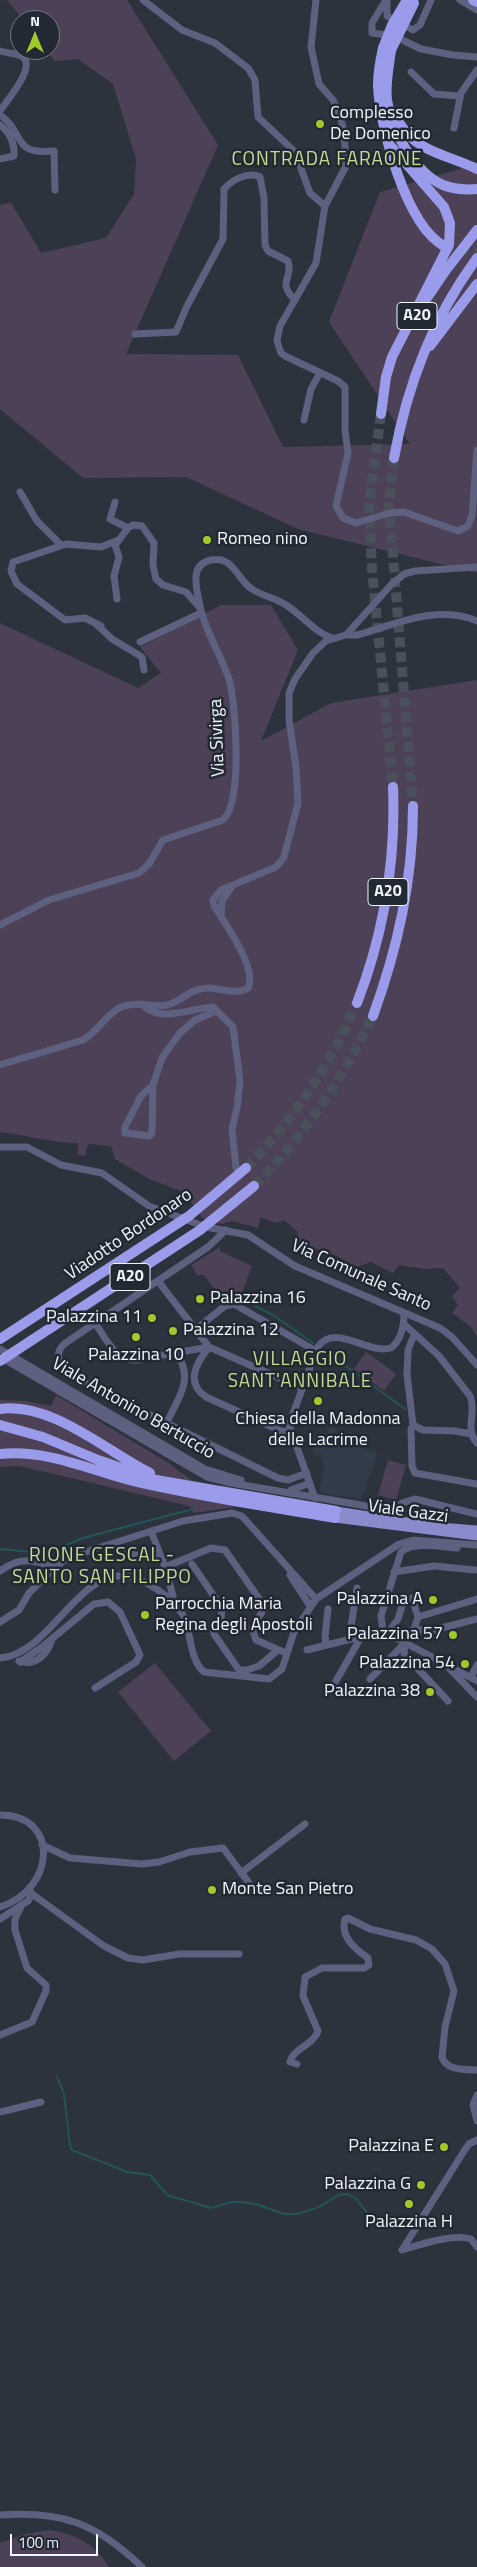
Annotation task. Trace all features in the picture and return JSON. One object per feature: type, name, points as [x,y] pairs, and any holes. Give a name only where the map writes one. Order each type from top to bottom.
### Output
[{"type":"highway","points":[[473,0],[477,2]]},
{"type":"highway","points":[[412,1],[392,24],[378,87],[381,109],[390,144],[404,188],[418,220],[433,239],[444,246]]},
{"type":"highway","points":[[387,49],[387,98],[390,115],[406,147],[434,180],[456,188],[477,189]]},
{"type":"highway","points":[[388,71],[394,112],[407,134],[425,149],[477,169]]},
{"type":"highway","name":"A20","points":[[390,144],[444,207],[450,231],[446,253],[412,315],[392,357],[386,377],[381,414],[398,359],[417,317],[446,270],[477,230]]},
{"type":"highway","name":"A20","points":[[394,458],[401,418],[421,357],[442,312],[477,258]]},
{"type":"highway","points":[[421,357],[477,284]]},
{"type":"highway","name":"A20","points":[[359,999],[374,954],[388,892],[393,843],[393,787]]},
{"type":"highway","name":"A20","points":[[372,1016],[390,966],[405,907],[412,860],[413,806]]},
{"type":"highway","name":"Viadotto Bordonaro","points":[[0,1339],[188,1216],[241,1168]]},
{"type":"highway","name":"Viadotto Bordonaro","points":[[0,1361],[200,1230],[254,1186]]},
{"type":"highway","points":[[0,1409],[26,1410],[51,1417],[151,1474],[189,1485]]},
{"type":"highway","points":[[0,1425],[44,1437],[142,1476],[336,1510]]},
{"type":"highway","points":[[0,1430],[42,1441],[159,1487]]},
{"type":"highway","points":[[0,1454],[26,1453],[50,1457],[159,1487],[336,1510]]},
{"type":"main road","name":"Viale Gazzi","points":[[336,1510],[395,1516],[477,1530]]},
{"type":"main road","name":"Viale Gazzi","points":[[336,1510],[477,1536]]},
{"type":"street","points":[[143,0],[185,32],[215,43],[248,68],[255,80],[258,117],[295,152],[310,193],[325,206]]},
{"type":"street","points":[[316,0],[311,38],[313,55],[319,84],[335,104],[340,116],[346,160],[345,170],[325,206],[318,257],[278,330],[279,349],[285,356],[342,384],[346,392],[344,424],[348,453],[336,506],[339,514],[348,521],[356,523],[400,511],[454,530],[464,529],[468,526],[472,516],[477,450]]},
{"type":"street","points":[[386,0],[387,16],[413,30],[420,25],[431,0]]},
{"type":"street","points":[[386,0],[372,23],[372,33],[375,35],[394,36],[421,49],[452,55],[477,56]]},
{"type":"street","points":[[460,0],[477,10]]},
{"type":"street","points":[[0,111],[26,73],[27,64],[25,59],[19,55],[2,54]]},
{"type":"street","points":[[454,128],[460,96],[477,70]]},
{"type":"street","points":[[411,72],[434,94],[460,96]]},
{"type":"street","points":[[0,115],[10,122],[19,143],[35,153],[54,151],[55,190]]},
{"type":"street","points":[[0,125],[8,131],[14,156],[0,159]]},
{"type":"street","points":[[135,334],[176,332],[187,306],[223,239],[224,189],[231,182],[246,176],[260,176],[264,198],[265,245],[268,251],[288,261],[290,267],[285,287],[286,291],[295,300]]},
{"type":"street","points":[[304,420],[311,389],[320,373]]},
{"type":"street","points":[[20,492],[37,521],[61,545]]},
{"type":"street","points":[[115,502],[110,519],[128,528]]},
{"type":"street","points":[[117,599],[114,576],[119,558],[115,545],[128,528],[133,525],[142,526],[152,538],[153,574],[156,579],[163,585],[186,592],[200,610],[140,642]]},
{"type":"street","points":[[101,626],[92,620],[79,617],[65,620],[17,584],[13,579],[11,566],[13,562],[61,545],[74,543],[100,547],[119,540]]},
{"type":"street","name":"Via Sivirga","points":[[0,925],[49,900],[140,873],[149,864],[162,840],[223,820],[229,814],[233,806],[235,779],[233,700],[222,660],[200,610],[196,578],[197,570],[207,561],[221,560],[230,565],[250,588],[286,605],[324,635],[332,638]]},
{"type":"street","points":[[346,635],[391,584],[404,574],[415,571],[477,567]]},
{"type":"street","points":[[0,1065],[83,1040],[95,1032],[120,1007],[142,1004],[166,1005],[188,992],[201,988],[238,991],[248,988],[251,978],[247,966],[221,918],[224,896],[236,884],[276,867],[286,850],[298,803],[296,767],[289,720],[290,687],[317,648],[332,638],[358,635],[427,615],[456,615],[477,621]]},
{"type":"street","points":[[92,620],[112,639],[142,656],[144,670]]},
{"type":"street","points":[[142,1004],[146,1009],[156,1013],[177,1013],[213,1007],[233,1027],[239,1072],[237,1108],[232,1128],[241,1168]]},
{"type":"street","points":[[153,1084],[155,1089],[152,1134],[149,1136],[125,1133],[125,1126],[141,1096],[153,1084],[162,1058],[179,1034],[195,1020],[216,1011]]},
{"type":"street","name":"Via Comunale Santo","points":[[0,1147],[31,1148],[61,1164],[98,1172],[116,1181],[152,1207],[197,1225],[248,1234],[295,1266],[446,1331],[477,1365]]},
{"type":"street","points":[[226,1230],[208,1247],[61,1346],[58,1356],[62,1367],[73,1377],[278,1478],[288,1480],[307,1473]]},
{"type":"street","points":[[158,1281],[209,1347],[302,1388]]},
{"type":"street","points":[[196,1329],[225,1306],[234,1304],[316,1351]]},
{"type":"street","points":[[336,1510],[314,1496],[298,1444],[292,1433],[290,1421],[316,1351],[322,1341],[333,1336],[379,1349],[391,1348],[397,1342],[404,1324],[404,1313]]},
{"type":"street","points":[[95,1323],[117,1354],[126,1360],[136,1360],[209,1347]]},
{"type":"street","points":[[404,1324],[439,1356],[470,1396],[472,1404],[471,1434],[477,1444]]},
{"type":"street","points":[[414,1335],[408,1350],[407,1374],[413,1425],[411,1429],[412,1466],[416,1473],[477,1484]]},
{"type":"street","points":[[209,1347],[193,1375],[194,1382],[200,1392],[206,1397],[281,1431],[292,1433]]},
{"type":"street","name":"Viale Antonino Bertuccio","points":[[0,1352],[205,1469],[224,1477],[314,1496]]},
{"type":"street","name":"Viale Antonino Bertuccio","points":[[0,1352],[202,1475],[231,1483],[314,1496]]},
{"type":"street","points":[[166,1424],[185,1379],[184,1365],[174,1352]]},
{"type":"street","points":[[413,1425],[423,1430],[456,1430],[471,1434]]},
{"type":"street","points":[[291,1490],[310,1483]]},
{"type":"street","points":[[395,1516],[406,1501],[414,1499],[477,1514]]},
{"type":"street","points":[[0,1622],[22,1607],[29,1593],[55,1567],[72,1556],[204,1516],[238,1513],[316,1599]]},
{"type":"street","points":[[150,1531],[165,1567],[176,1607],[185,1621],[198,1665],[204,1672],[268,1678],[282,1669],[287,1649],[310,1606],[316,1599],[406,1541],[477,1545]]},
{"type":"street","points":[[385,1633],[382,1616],[400,1554],[409,1547],[477,1549]]},
{"type":"street","points":[[165,1567],[210,1548],[225,1550],[262,1603],[262,1612],[253,1625],[253,1634],[258,1642],[278,1650],[287,1649]]},
{"type":"street","points":[[123,1553],[162,1559]]},
{"type":"street","points":[[0,1571],[21,1560],[55,1567]]},
{"type":"street","points":[[192,1564],[222,1608],[221,1618],[214,1625],[214,1634],[237,1668],[244,1671],[255,1668],[266,1662],[278,1650]]},
{"type":"street","points":[[285,1566],[310,1606]]},
{"type":"street","points":[[394,1572],[434,1566],[475,1570]]},
{"type":"street","points":[[0,1658],[9,1657],[37,1641],[94,1585],[111,1578],[131,1577],[145,1582],[176,1607]]},
{"type":"street","points":[[350,1639],[357,1588]]},
{"type":"street","points":[[412,1598],[418,1617],[414,1629]]},
{"type":"street","points":[[418,1617],[477,1600]]},
{"type":"street","points":[[9,1657],[20,1662],[97,1602],[108,1602],[117,1608],[139,1649],[140,1658],[95,1688]]},
{"type":"street","points":[[385,1633],[398,1619],[403,1603]]},
{"type":"street","points":[[326,1645],[328,1609]]},
{"type":"street","points":[[397,1639],[414,1629],[430,1631],[477,1619]]},
{"type":"street","points":[[307,1650],[350,1639],[385,1633],[474,1679],[477,1665]]},
{"type":"street","points":[[336,1681],[360,1637]]},
{"type":"street","points":[[370,1679],[405,1644]]},
{"type":"street","points":[[405,1644],[404,1654],[448,1701]]},
{"type":"street","points":[[446,1664],[477,1698]]},
{"type":"street","points":[[0,1816],[13,1817],[32,1826],[38,1833],[42,1845],[43,1866],[31,1892],[15,1919],[15,1930],[27,1968],[46,1986],[46,1991],[32,2022],[0,2035]]},
{"type":"street","points":[[241,1873],[305,1824]]},
{"type":"street","points":[[42,1845],[70,1858],[142,1864],[159,1862],[190,1852],[223,1848],[255,1892]]},
{"type":"street","points":[[0,1907],[31,1892]]},
{"type":"street","points":[[31,1892],[104,1946],[128,1958],[143,1960],[179,1954],[239,1954]]},
{"type":"street","points":[[0,1919],[22,1905]]},
{"type":"street","points":[[297,2064],[290,2062],[292,2057],[317,2033],[303,1996],[305,1977],[322,1968],[364,1968],[369,1965],[368,1958],[357,1951],[346,1936],[344,1924],[348,1918],[370,1929],[416,1940],[432,1949],[442,1960],[454,1991],[445,2027],[443,2062],[450,2067],[477,2070]]},
{"type":"street","points":[[477,2095],[473,2104],[477,2121]]},
{"type":"street","points":[[0,2112],[40,2102]]},
{"type":"street","points":[[477,2140],[469,2144],[464,2151],[402,2250],[421,2244],[463,2238],[471,2239],[477,2247]]},
{"type":"street","points":[[0,2515],[45,2514],[78,2522],[114,2543],[142,2567]]},
{"type":"shaded area","points":[[7,0],[127,0],[218,145],[126,354],[238,355],[283,447],[410,444],[329,322],[380,192],[477,164],[477,573],[298,529],[186,477],[83,478],[0,409],[0,205],[11,203],[41,253],[106,238],[134,194],[136,159],[113,84],[78,59],[55,61],[54,60],[60,60],[60,10],[15,10]]},
{"type":"shaded area","points":[[221,605],[271,605],[298,650],[261,741],[331,703],[477,680],[477,1337],[471,1327],[452,1313],[458,1305],[452,1296],[460,1288],[443,1268],[424,1269],[399,1265],[393,1273],[371,1262],[357,1267],[324,1251],[302,1248],[295,1241],[298,1232],[284,1220],[275,1223],[261,1217],[258,1228],[232,1221],[222,1224],[202,1218],[184,1192],[151,1180],[115,1159],[111,1146],[88,1144],[85,1156],[78,1155],[78,1143],[58,1142],[0,1132],[0,623],[138,688],[161,673],[140,647]]},
{"type":"shaded area","points":[[220,1247],[220,1251],[252,1266],[239,1301],[222,1299],[204,1275],[197,1275],[191,1265]]},
{"type":"shaded area","points":[[366,1352],[396,1374],[384,1391],[354,1369]]},
{"type":"shaded area","points":[[56,1395],[167,1462],[194,1482],[241,1506],[194,1513],[189,1506],[50,1473],[18,1466],[0,1467],[0,1400],[25,1401],[51,1406]]},
{"type":"shaded area","points":[[331,1426],[346,1437],[346,1443],[378,1453],[361,1499],[319,1493],[325,1465],[321,1455],[314,1456],[312,1436],[325,1438]]},
{"type":"shaded area","points":[[388,1460],[406,1465],[396,1500],[378,1495]]},
{"type":"shaded area","points":[[155,1663],[211,1731],[174,1761],[118,1692]]},
{"type":"shaded area","points":[[49,2530],[68,2534],[84,2541],[97,2552],[109,2567],[0,2567],[0,2543],[26,2534]]},
{"type":"waterway","points":[[243,1300],[273,1315],[313,1343]]},
{"type":"waterway","points":[[328,1353],[405,1409]]},
{"type":"waterway","points":[[0,1549],[32,1552],[54,1550],[83,1538],[193,1509]]},
{"type":"waterway","points":[[57,2076],[64,2094],[72,2150],[127,2172],[150,2175],[167,2195],[211,2208],[232,2202],[243,2202],[259,2205],[284,2214],[296,2214],[317,2208],[339,2195],[348,2194],[355,2198],[372,2218]]},
{"type":"tunnel","points":[[444,246],[477,252]]},
{"type":"tunnel","points":[[381,414],[369,504],[372,569],[393,787]]},
{"type":"tunnel","points":[[394,458],[389,505],[413,806]]},
{"type":"tunnel","points":[[246,1168],[295,1111],[323,1070],[357,1003]]},
{"type":"tunnel","points":[[254,1186],[289,1147],[321,1106],[361,1040],[373,1016]]},
{"type":"place","name":"Complesso De Domenico","points":[[320,124]]},
{"type":"place","name":"Romeo nino","points":[[207,540]]},
{"type":"place","name":"Palazzina 16","points":[[200,1299]]},
{"type":"place","name":"Palazzina 11","points":[[152,1318]]},
{"type":"place","name":"Palazzina 12","points":[[173,1331]]},
{"type":"place","name":"Palazzina 10","points":[[136,1337]]},
{"type":"place","name":"Chiesa della Madonna delle Lacrime","points":[[318,1401]]},
{"type":"place","name":"Palazzina A","points":[[433,1600]]},
{"type":"place","name":"Parrocchia Maria Regina degli Apostoli","points":[[145,1615]]},
{"type":"place","name":"Palazzina 57","points":[[453,1635]]},
{"type":"place","name":"Palazzina 54","points":[[465,1664]]},
{"type":"place","name":"Palazzina 38","points":[[430,1692]]},
{"type":"place","name":"Monte San Pietro","points":[[212,1890]]},
{"type":"place","name":"Palazzina E","points":[[444,2147]]},
{"type":"place","name":"Palazzina G","points":[[421,2185]]},
{"type":"place","name":"Palazzina H","points":[[409,2204]]},
{"type":"district","name":"CONTRADA FARAONE","points":[[327,160]]},
{"type":"district","name":"VILLAGGIO SANT'ANNIBALE","points":[[300,1371]]},
{"type":"district","name":"RIONE GESCAL - SANTO SAN FILIPPO","points":[[102,1567]]}]
